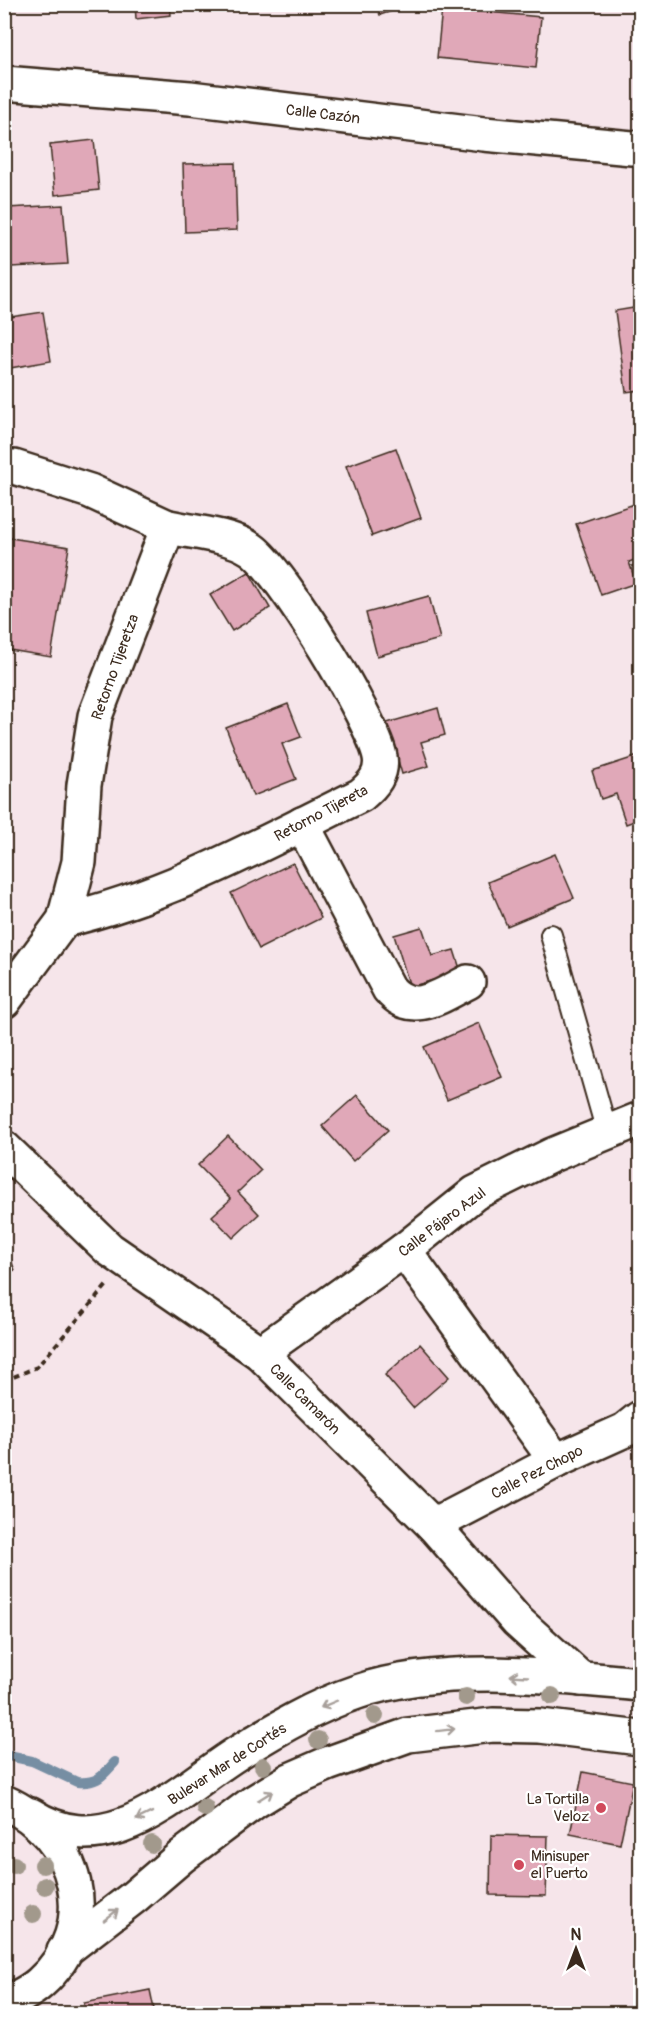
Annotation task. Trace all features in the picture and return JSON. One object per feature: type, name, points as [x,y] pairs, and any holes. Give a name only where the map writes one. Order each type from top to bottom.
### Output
[{"type":"street","name":"Calle Cazón","points":[[4,83],[190,98],[484,134],[640,147]]},
{"type":"street","points":[[4,466],[14,467],[90,491],[168,527]]},
{"type":"street","name":"Retorno Tijereta","points":[[64,920],[124,904],[236,857],[361,795],[373,785],[380,772],[380,757],[370,729],[330,658],[280,579],[265,560],[250,548],[224,538],[168,527]]},
{"type":"street","name":"Retorno Tijeretza","points":[[4,1001],[64,920],[79,862],[84,785],[95,716],[168,527]]},
{"type":"street","points":[[302,824],[389,989],[397,998],[413,1004],[431,1001],[468,982]]},
{"type":"street","name":"Calle Pájaro Azul","points":[[260,1353],[404,1250],[475,1193],[552,1155],[640,1119]]},
{"type":"street","name":"Calle Camarón","points":[[4,1148],[109,1249],[260,1353],[433,1525],[517,1621],[581,1678]]},
{"type":"street","points":[[404,1250],[556,1461]]},
{"type":"street","name":"Calle Pez Chopo","points":[[433,1525],[556,1461],[625,1430],[640,1418]]},
{"type":"street","name":"Bulevar Mar de Cortés","points":[[18,1809],[51,1827],[66,1831],[92,1832],[127,1824],[160,1808],[234,1755],[274,1731],[357,1692],[405,1680],[499,1675],[581,1678],[640,1684]]},
{"type":"street","points":[[64,1951],[134,1897],[182,1856],[254,1802],[290,1780],[347,1757],[408,1735],[493,1725],[540,1726],[640,1738]]},
{"type":"street","points":[[14,2013],[60,1959],[73,1930],[76,1914],[74,1882],[63,1852],[54,1838],[18,1809]]},
{"type":"street","points":[[4,2004],[40,1984]]},
{"type":"lane","points":[[551,936],[607,1132]]},
{"type":"path","points":[[4,1381],[37,1367],[126,1262]]},
{"type":"building","points":[[135,4],[170,4],[171,15],[136,19]]},
{"type":"building","points":[[376,4],[403,4],[404,7],[380,15]]},
{"type":"building","points":[[442,8],[541,17],[536,68],[437,58]]},
{"type":"building","points":[[94,140],[99,190],[55,195],[50,145]]},
{"type":"building","points":[[235,163],[237,230],[185,232],[183,164]]},
{"type":"building","points":[[63,205],[68,264],[11,267],[7,208]]},
{"type":"building","points":[[640,307],[640,390],[626,392],[615,311]]},
{"type":"building","points":[[43,312],[51,361],[4,369],[4,318]]},
{"type":"building","points":[[396,448],[421,518],[372,536],[346,466]]},
{"type":"building","points":[[640,502],[640,558],[629,562],[636,583],[601,595],[576,524]]},
{"type":"building","points":[[4,537],[69,547],[51,657],[4,649]]},
{"type":"building","points":[[249,572],[270,608],[232,631],[210,595]]},
{"type":"building","points":[[429,596],[440,639],[377,656],[366,613]]},
{"type":"building","points":[[288,704],[301,737],[282,744],[296,779],[253,796],[226,728]]},
{"type":"building","points":[[438,708],[445,735],[421,742],[429,766],[402,774],[387,723]]},
{"type":"building","points":[[638,756],[640,819],[626,824],[616,794],[601,799],[592,771]]},
{"type":"building","points":[[555,854],[574,898],[507,926],[488,882]]},
{"type":"building","points":[[293,863],[321,918],[259,949],[231,893]]},
{"type":"building","points":[[422,927],[432,956],[454,950],[461,972],[410,987],[394,935]]},
{"type":"building","points":[[479,1023],[502,1077],[447,1100],[424,1047]]},
{"type":"building","points":[[357,1095],[388,1130],[353,1161],[322,1126]]},
{"type":"building","points":[[228,1136],[261,1170],[238,1192],[259,1214],[233,1238],[212,1216],[231,1199],[198,1165]]},
{"type":"building","points":[[4,1244],[15,1270],[4,1274]]},
{"type":"building","points":[[420,1344],[449,1377],[413,1408],[385,1375]]},
{"type":"building","name":"La Tortilla Veloz","points":[[583,1772],[633,1782],[620,1844],[570,1834]]},
{"type":"building","name":"Minisuper el Puerto","points":[[491,1835],[548,1836],[546,1896],[490,1895]]},
{"type":"building","points":[[150,1990],[155,2014],[86,2014],[84,2003]]},
{"type":"waterway","points":[[4,1755],[32,1761],[77,1782],[95,1780],[115,1762]]},
{"type":"place","name":"La Tortilla Veloz","points":[[601,1808]]},
{"type":"place","name":"Minisuper el Puerto","points":[[519,1865]]}]
